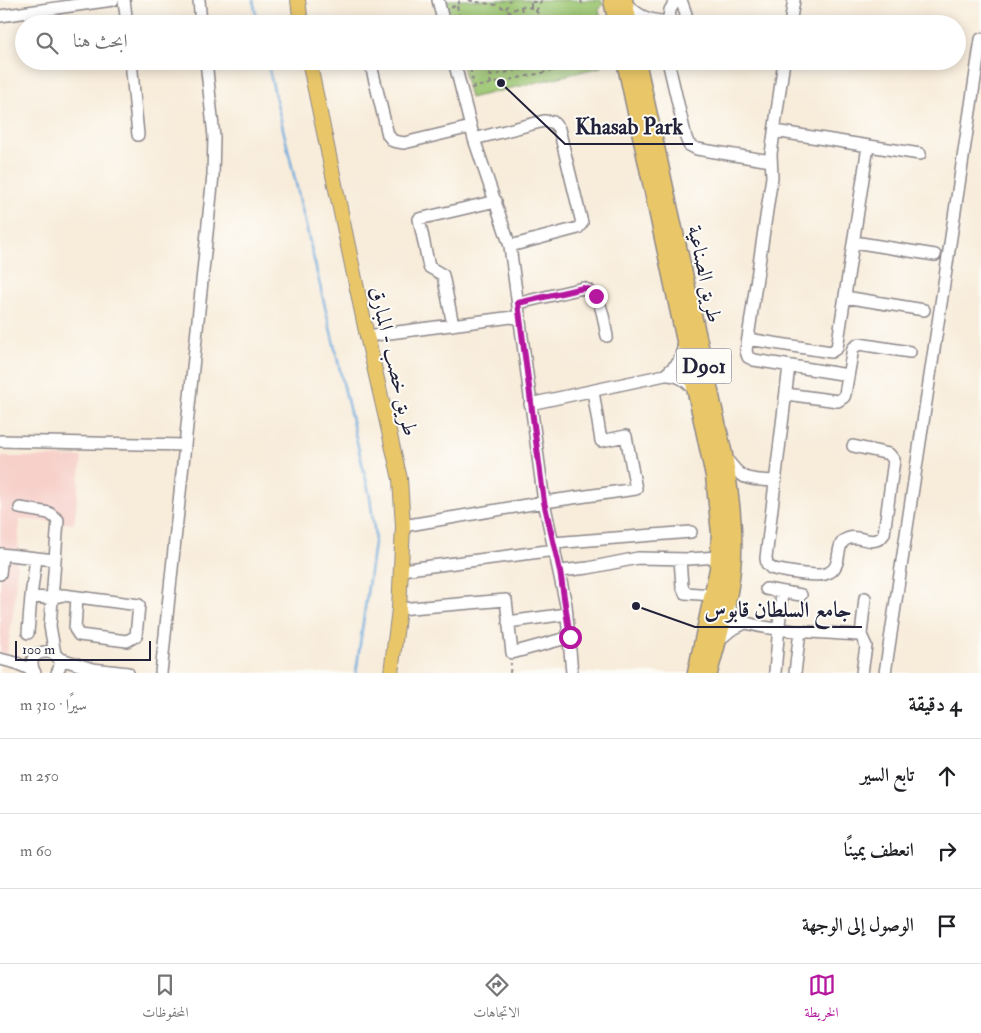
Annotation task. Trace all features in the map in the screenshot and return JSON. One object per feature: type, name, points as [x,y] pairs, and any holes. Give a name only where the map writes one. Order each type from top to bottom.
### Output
[{"type":"highway","points":[[618,15],[620,1]]},
{"type":"highway","points":[[620,1],[625,15]]},
{"type":"highway","name":"طريق الصناعية","points":[[627,70],[714,476],[720,532],[718,558],[720,597],[717,641],[709,673]]},
{"type":"highway","name":"طريق الصناعية","points":[[639,70],[724,454],[731,500],[732,568],[720,597],[696,673]]},
{"type":"main road","name":"طريق خصب - المبارق","points":[[311,70],[367,336],[400,479],[403,526],[401,570],[399,609],[391,673]]},
{"type":"street","points":[[0,16],[113,0]]},
{"type":"street","points":[[124,0],[126,15]]},
{"type":"street","points":[[199,0],[200,15]]},
{"type":"street","points":[[669,15],[676,0]]},
{"type":"street","points":[[681,0],[685,8],[685,15]]},
{"type":"street","points":[[792,15],[794,0]]},
{"type":"street","points":[[620,1],[639,15]]},
{"type":"street","points":[[885,673],[981,38]]},
{"type":"street","points":[[132,70],[138,135]]},
{"type":"street","points":[[161,673],[213,176],[214,137],[207,70]]},
{"type":"street","points":[[372,70],[388,135],[393,141],[404,143],[471,127]]},
{"type":"street","points":[[456,70],[474,139],[510,246],[544,502],[568,614],[572,673]]},
{"type":"street","points":[[670,70],[689,145],[697,149],[771,161]]},
{"type":"street","points":[[783,70],[774,131],[771,161],[772,177],[746,351],[751,359],[848,375]]},
{"type":"street","points":[[474,139],[544,121],[553,122],[559,129],[582,223],[578,228],[510,246]]},
{"type":"street","points":[[774,131],[920,154]]},
{"type":"street","points":[[748,339],[827,351],[834,350],[838,344],[868,146]]},
{"type":"street","points":[[453,325],[443,275],[429,267],[419,220],[496,201]]},
{"type":"street","points":[[854,242],[935,254]]},
{"type":"street","points":[[518,303],[583,288],[591,290],[596,296],[607,336]]},
{"type":"street","points":[[845,297],[924,310]]},
{"type":"street","points":[[367,336],[520,316]]},
{"type":"street","points":[[665,374],[678,363],[686,340]]},
{"type":"street","points":[[786,394],[838,401],[844,398],[852,351],[855,345],[862,344],[910,352]]},
{"type":"street","points":[[789,366],[766,558],[767,564],[774,570],[816,575],[826,574],[837,564],[841,544],[845,540],[850,538],[873,541],[881,538],[885,530],[894,464],[892,456],[885,452],[853,446]]},
{"type":"street","points":[[530,404],[665,374],[682,378],[697,392]]},
{"type":"street","points":[[403,526],[544,502],[636,489],[626,436],[601,441],[593,390]]},
{"type":"street","points":[[0,441],[186,445]]},
{"type":"street","points":[[724,454],[735,471],[748,479],[775,482]]},
{"type":"street","points":[[731,500],[740,484],[748,479]]},
{"type":"street","points":[[20,508],[49,513],[58,520],[50,626],[60,666],[58,673],[92,669],[128,673]]},
{"type":"street","points":[[401,570],[554,547],[691,532]]},
{"type":"street","points":[[0,574],[1,554],[55,560]]},
{"type":"street","points":[[28,633],[36,558]]},
{"type":"street","points":[[560,571],[588,568],[638,558],[718,558]]},
{"type":"street","points":[[680,559],[682,586],[685,594],[720,597],[733,614],[745,623],[800,632],[860,635]]},
{"type":"street","points":[[766,590],[801,594]]},
{"type":"street","points":[[775,672],[782,592]]},
{"type":"street","points":[[31,597],[51,598],[62,595],[78,597],[139,605],[136,636],[128,641],[80,635],[75,629],[78,597]]},
{"type":"street","points":[[862,673],[866,646],[860,635],[865,598]]},
{"type":"street","points":[[399,609],[506,600],[512,653],[570,637]]},
{"type":"street","points":[[508,622],[568,614]]},
{"type":"street","points":[[717,641],[731,630],[745,623]]},
{"type":"street","points":[[35,672],[32,662],[50,626]]},
{"type":"street","points":[[795,673],[800,632]]},
{"type":"street","points":[[3,660],[49,651],[57,656],[92,669]]},
{"type":"street","points":[[3,660],[35,672]]},
{"type":"path","points":[[458,15],[457,6],[460,0]]},
{"type":"path","points":[[469,0],[490,3],[511,13],[521,7],[531,7],[538,15]]},
{"type":"path","points":[[506,9],[510,0]]},
{"type":"path","points":[[581,0],[582,4]]},
{"type":"path","points":[[531,7],[532,1],[542,1]]},
{"type":"path","points":[[536,11],[542,1]]},
{"type":"path","points":[[439,4],[457,6]]},
{"type":"path","points":[[521,7],[523,15]]},
{"type":"path","points":[[470,70],[474,87]]},
{"type":"path","points":[[489,70],[491,84]]},
{"type":"path","points":[[489,76],[519,70]]},
{"type":"path","points":[[461,90],[556,70]]},
{"type":"shaded area","points":[[0,457],[82,457],[74,524],[20,519],[14,607],[7,654],[0,653]]},
{"type":"green space","points":[[446,0],[601,0],[603,4],[599,10],[600,15],[450,15]]},
{"type":"green space","points":[[463,70],[588,70],[470,98]]},
{"type":"waterway","points":[[253,0],[256,15]]},
{"type":"waterway","points":[[269,70],[370,497],[375,536],[356,673]]},
{"type":"place","name":"Khasab Park","points":[[501,83]]},
{"type":"place","name":"جامع السلطان قابوس","points":[[636,606]]},
{"type":"route","points":[[570,637],[560,571],[544,502],[518,303],[583,288],[591,290],[596,296]]}]
